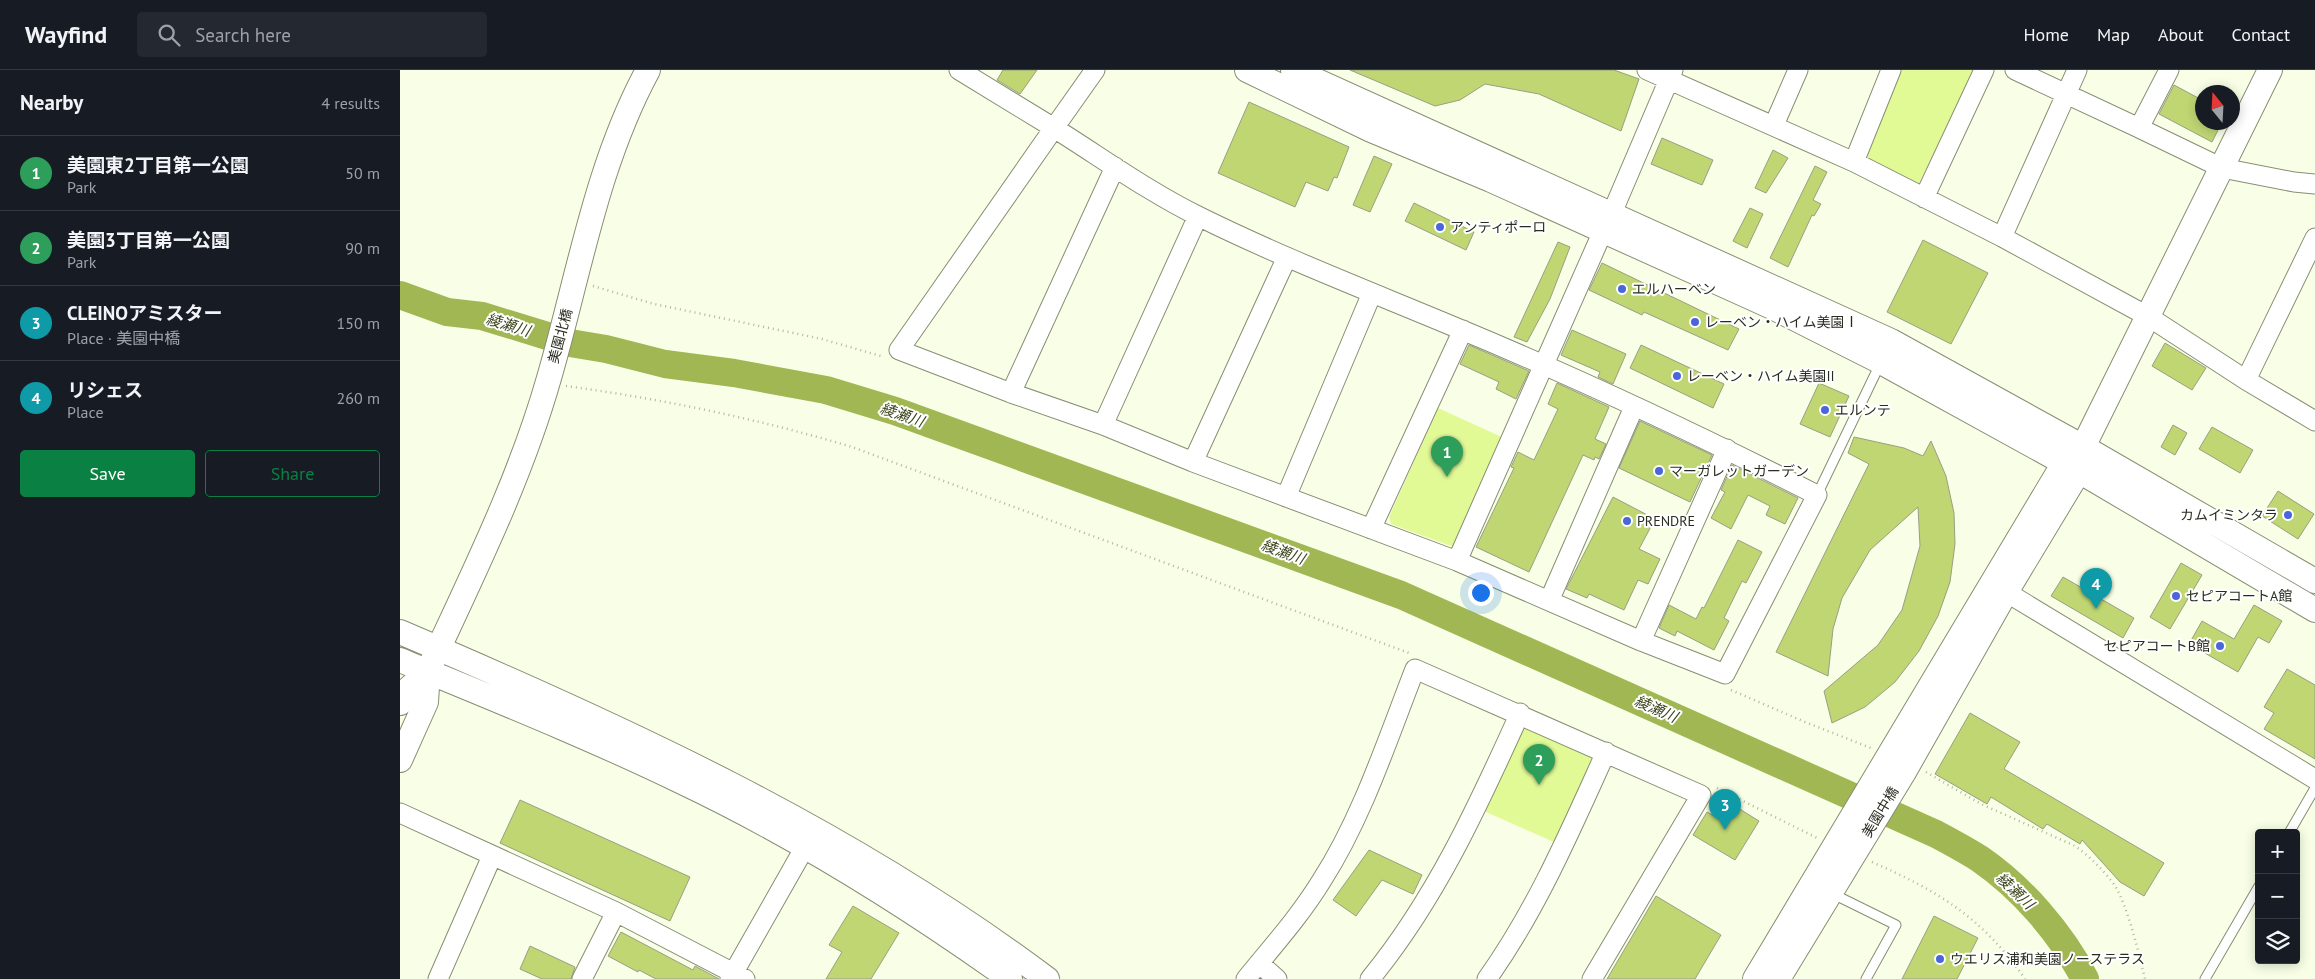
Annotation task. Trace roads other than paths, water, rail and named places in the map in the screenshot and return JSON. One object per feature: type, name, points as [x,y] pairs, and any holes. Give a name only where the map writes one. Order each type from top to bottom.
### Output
[{"type":"street","points":[[959,70],[1054,128],[1115,167],[1198,216],[1287,257],[1463,330],[1634,407],[1727,449],[1817,495],[1725,674],[1641,641],[1457,561],[1193,462],[1103,425],[1011,393],[899,350],[1054,128],[1095,70]]},
{"type":"street","points":[[1247,70],[1371,130],[1491,180],[1608,222],[1891,341],[2083,447],[2315,581]]},
{"type":"street","points":[[1293,70],[1608,222],[1881,362],[2072,467],[2315,610]]},
{"type":"street","points":[[1647,70],[1671,75],[1854,162],[2002,237],[2149,317],[2246,380],[2315,421]]},
{"type":"street","points":[[1774,125],[1798,70]]},
{"type":"street","points":[[1854,162],[1891,70]]},
{"type":"street","points":[[1924,198],[1984,70]]},
{"type":"street","points":[[2015,70],[2222,168],[2294,182],[2315,184]]},
{"type":"street","points":[[2002,237],[2077,70]]},
{"type":"street","points":[[2139,128],[2169,70]]},
{"type":"street","points":[[1904,769],[2083,447],[2270,70]]},
{"type":"street","name":"美園北橋","points":[[428,671],[517,472],[548,381],[612,147],[642,72]]},
{"type":"street","points":[[1457,561],[1542,366],[1608,222],[1671,75]]},
{"type":"street","points":[[1011,393],[1115,167]]},
{"type":"street","points":[[1103,425],[1198,216]]},
{"type":"street","points":[[2246,380],[2315,238]]},
{"type":"street","points":[[1193,462],[1287,257]]},
{"type":"street","points":[[1286,496],[1372,293]]},
{"type":"street","points":[[1371,529],[1463,330]]},
{"type":"street","points":[[1549,602],[1634,407]]},
{"type":"street","points":[[1641,641],[1727,449]]},
{"type":"street","points":[[1904,769],[2006,592],[2072,467]]},
{"type":"street","points":[[2006,592],[2315,779]]},
{"type":"street","points":[[400,632],[603,721],[741,789],[886,872],[954,914],[1047,979]]},
{"type":"street","points":[[400,660],[681,781],[877,888],[1010,979]]},
{"type":"street","points":[[1246,979],[1302,911],[1324,879],[1371,781],[1415,669],[1520,713],[1701,795],[1592,979]]},
{"type":"street","points":[[400,702],[405,692],[428,671]]},
{"type":"street","points":[[400,760],[426,702],[428,671]]},
{"type":"street","points":[[1370,979],[1394,950],[1452,856],[1520,713]]},
{"type":"street","points":[[1487,979],[1527,914],[1558,856],[1606,752]]},
{"type":"street","name":"美園中橋","points":[[1847,849],[1904,769]]},
{"type":"street","points":[[400,814],[616,912],[736,977],[805,847]]},
{"type":"street","points":[[1778,979],[1831,893],[1847,849]]},
{"type":"street","points":[[1755,979],[1847,849]]},
{"type":"street","points":[[438,979],[492,856]]},
{"type":"street","points":[[582,979],[616,912]]},
{"type":"street","points":[[1259,963],[1277,979]]},
{"type":"lane","points":[[1817,495],[1881,362]]},
{"type":"lane","points":[[2291,829],[2315,788]]},
{"type":"lane","points":[[1831,893],[1896,925],[1866,979]]},
{"type":"lane","points":[[2205,979],[2255,893]]},
{"type":"waterway","name":"綾瀬川","points":[[400,295],[447,312],[482,316],[570,343],[606,349],[665,364],[734,373],[826,390],[895,411],[1401,595],[1936,834],[1958,846],[1996,871],[2025,898],[2052,928],[2085,979]]},
{"type":"place","name":"アンティポーロ","points":[[1440,227]]},
{"type":"place","name":"エルハーベン","points":[[1622,289]]},
{"type":"place","name":"レーベン・ハイム美園Ⅰ","points":[[1695,322]]},
{"type":"place","name":"レーベン・ハイム美園II","points":[[1677,376]]},
{"type":"place","name":"エルンテ","points":[[1825,410]]},
{"type":"place","name":"マーガレットガーデン","points":[[1659,471]]},
{"type":"place","name":"美園東2丁目第一公園","points":[[1447,477]]},
{"type":"place","name":"カムイミンタラ","points":[[2288,515]]},
{"type":"place","name":"PRENDRE","points":[[1627,521]]},
{"type":"place","name":"セピアコートA館","points":[[2176,596]]},
{"type":"place","name":"リシェス","points":[[2096,609]]},
{"type":"place","name":"セピアコートB館","points":[[2220,646]]},
{"type":"place","name":"美園3丁目第一公園","points":[[1539,785]]},
{"type":"place","name":"CLEINOアミスター","points":[[1725,830]]},
{"type":"place","name":"ウエリス浦和美園ノーステラス","points":[[1940,959]]}]
